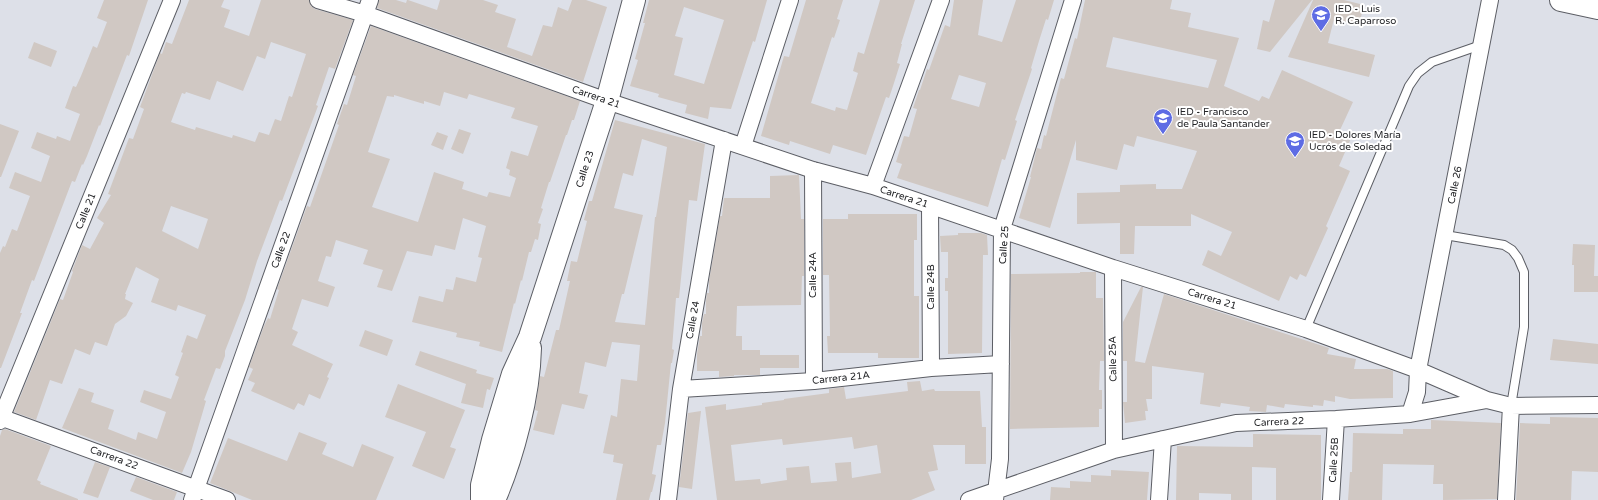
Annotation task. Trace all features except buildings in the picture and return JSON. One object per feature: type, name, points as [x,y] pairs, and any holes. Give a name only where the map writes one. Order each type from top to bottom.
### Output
[{"type":"street","name":"Calle 21","points":[[0,419],[172,0]]},
{"type":"street","name":"Carrera 21","points":[[318,0],[368,7],[607,101],[813,170],[873,186],[1112,268],[1306,329],[1418,370],[1487,400]]},
{"type":"street","name":"Calle 23","points":[[482,500],[482,485],[493,440],[513,374],[530,337],[607,101],[634,0]]},
{"type":"street","points":[[743,146],[790,0]]},
{"type":"street","points":[[873,186],[941,0]]},
{"type":"street","name":"Calle 25","points":[[996,495],[1000,459],[1002,229],[1073,0]]},
{"type":"street","name":"Calle 26","points":[[1410,414],[1417,392],[1418,370],[1490,0]]},
{"type":"street","points":[[1561,0],[1598,8]]},
{"type":"street","name":"Calle 22","points":[[194,494],[368,7]]},
{"type":"street","name":"Calle 24","points":[[668,500],[681,390],[724,140]]},
{"type":"street","name":"Calle 24A","points":[[813,170],[814,381]]},
{"type":"street","name":"Calle 24B","points":[[930,206],[931,368]]},
{"type":"street","name":"Calle 25A","points":[[1112,268],[1114,450]]},
{"type":"street","name":"Calle 23","points":[[494,500],[508,461],[521,412],[529,370],[530,337]]},
{"type":"street","name":"Carrera 21A","points":[[681,390],[814,381],[931,368],[1001,364]]},
{"type":"street","name":"Carrera 22","points":[[969,500],[996,495],[1114,450],[1236,423],[1410,414],[1487,400],[1511,406],[1598,405]]},
{"type":"street","points":[[1506,500],[1511,406]]},
{"type":"street","name":"Carrera 22","points":[[0,419],[194,494],[227,500]]},
{"type":"street","name":"Calle 25B","points":[[1331,500],[1336,419]]},
{"type":"street","points":[[1159,500],[1162,440]]},
{"type":"lane","points":[[1306,329],[1409,86],[1418,73],[1432,62],[1482,45]]},
{"type":"lane","points":[[1445,235],[1504,245],[1512,250],[1518,258],[1524,272],[1524,327],[1511,406]]},
{"type":"place","name":"IED - Luis R. Caparroso","points":[[1321,32]]},
{"type":"place","name":"IED - Francisco de Paula Santander","points":[[1163,135]]},
{"type":"place","name":"IED - Dolores María Ucrós de Soledad","points":[[1295,158]]}]
